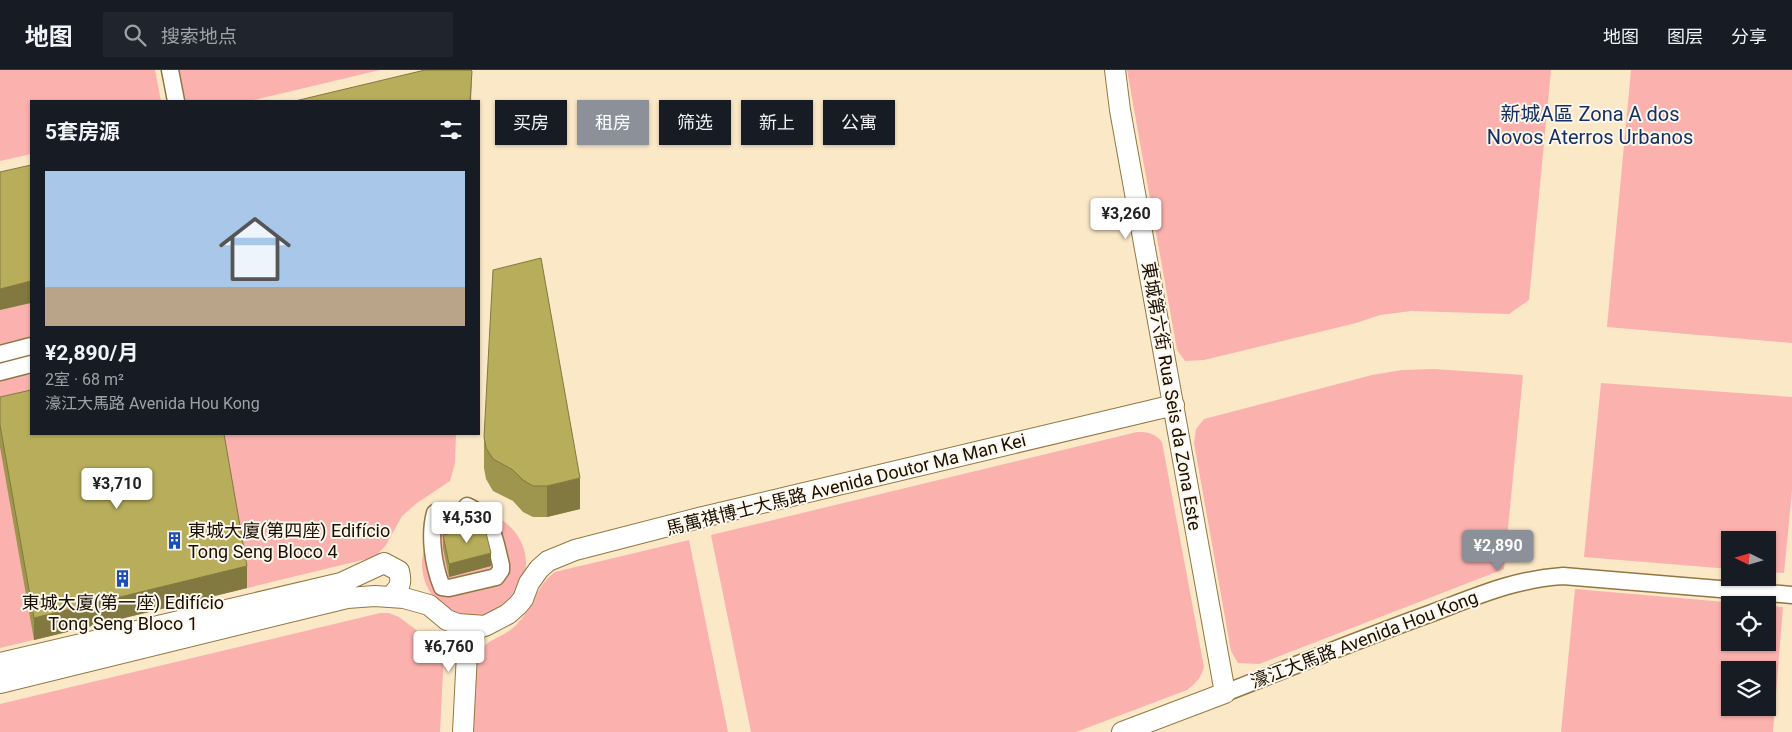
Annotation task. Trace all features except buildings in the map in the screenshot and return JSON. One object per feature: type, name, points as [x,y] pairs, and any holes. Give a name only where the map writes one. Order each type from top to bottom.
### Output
[{"type":"main road","name":"東城第六街 Rua Seis da Zona Este","points":[[1115,70],[1120,110],[1225,693]]},
{"type":"main road","name":"馬萬祺博士大馬路 Avenida Doutor Ma Man Kei","points":[[479,627],[494,622],[508,614],[523,599],[529,583],[539,569],[548,561],[575,550],[699,518],[1174,405]]},
{"type":"main road","points":[[0,663],[341,583],[384,563],[399,571],[402,580],[400,589],[391,596]]},
{"type":"main road","points":[[0,683],[348,598],[391,596],[429,605],[447,620],[458,624],[479,627],[473,636],[467,653],[463,732]]},
{"type":"main road","name":"濠江大馬路 Avenida Hou Kong","points":[[1122,732],[1225,693]]},
{"type":"street","points":[[170,70],[176,100]]},
{"type":"street","points":[[0,354],[30,346]]},
{"type":"street","points":[[0,372],[30,364]]},
{"type":"street","points":[[435,513],[431,526],[432,544],[442,586],[449,588],[496,577],[502,570],[502,564],[492,531],[480,512],[467,506]]},
{"type":"street","name":"濠江大馬路 Avenida Hou Kong","points":[[1225,693],[1386,629],[1516,582],[1540,577],[1563,576],[1792,595]]},
{"type":"shaded area","points":[[0,70],[155,70],[161,100],[30,100],[30,154],[0,161]]},
{"type":"shaded area","points":[[177,70],[380,70],[254,100],[182,100]]},
{"type":"shaded area","points":[[1127,70],[1551,70],[1529,300],[1509,314],[1411,311],[1380,315],[1356,323],[1204,360],[1185,361],[1177,350]]},
{"type":"shaded area","points":[[1631,70],[1792,70],[1792,343],[1607,327]]},
{"type":"shaded area","points":[[30,186],[30,435],[456,435],[455,463],[450,481],[417,503],[402,516],[386,545],[375,557],[0,648],[0,194]]},
{"type":"shaded area","points":[[1434,369],[1523,375],[1504,569],[1259,664],[1238,663],[1231,651],[1194,443],[1196,429],[1204,419],[1372,375],[1402,370]]},
{"type":"shaded area","points":[[1601,383],[1792,397],[1792,491],[1784,573],[1776,572],[1776,531],[1721,531],[1721,568],[1584,557]]},
{"type":"shaded area","points":[[1137,432],[1151,434],[1162,442],[1204,667],[1198,680],[1187,690],[1076,732],[751,732],[711,535]]},
{"type":"shaded area","points":[[474,512],[494,516],[511,527],[522,544],[526,564],[522,584],[511,601],[494,612],[474,616],[454,612],[437,601],[426,584],[422,564],[426,544],[437,527],[454,516]]},
{"type":"shaded area","points":[[689,540],[728,732],[472,732],[476,662],[479,654],[486,644],[508,632],[520,621],[548,578],[555,572]]},
{"type":"shaded area","points":[[1575,589],[1721,602],[1721,651],[1776,651],[1776,607],[1783,607],[1776,694],[1776,661],[1721,661],[1721,716],[1774,716],[1773,732],[1561,732]]},
{"type":"shaded area","points":[[380,613],[389,613],[399,617],[438,643],[444,652],[440,732],[0,732],[0,704]]},
{"type":"place","name":"東城大廈(第四座) Edifício Tong Seng Bloco 4","points":[[174,540]]},
{"type":"place","name":"東城大廈(第一座) Edifício Tong Seng Bloco 1","points":[[123,579]]},
{"type":"district","name":"新城A區 Zona A dos Novos Aterros Urbanos","points":[[1590,126]]}]
